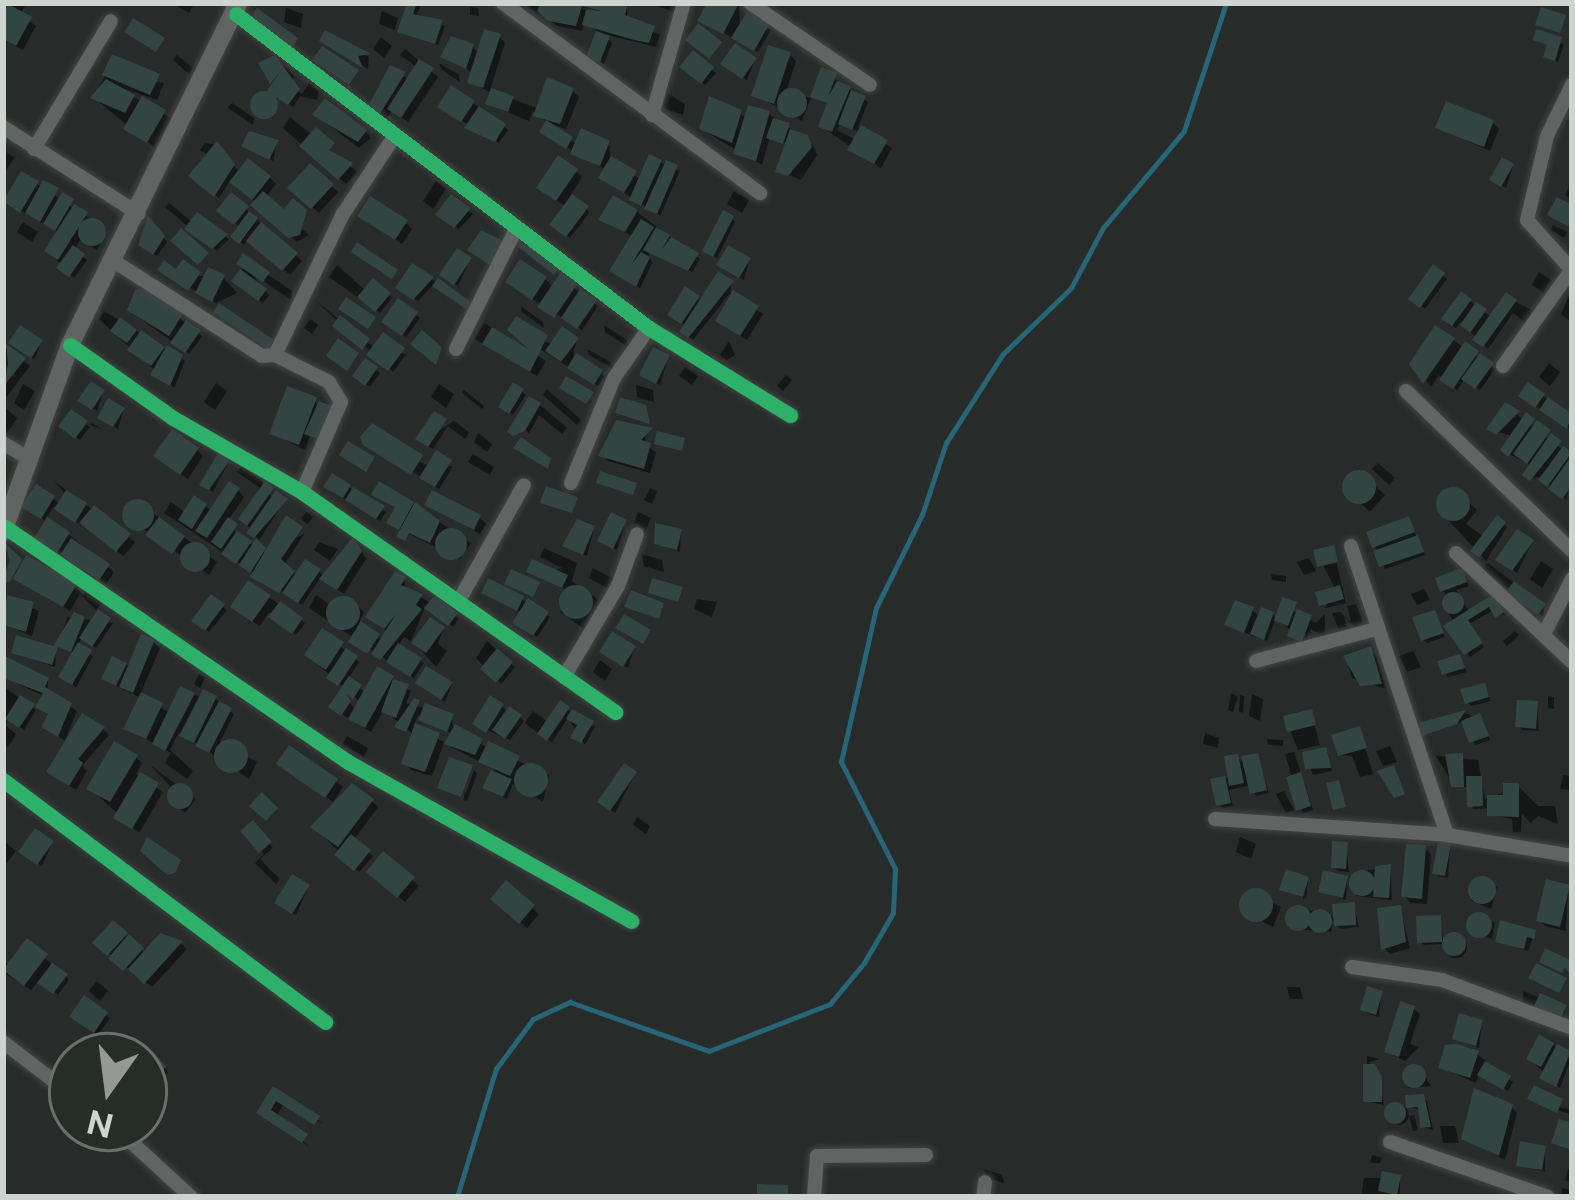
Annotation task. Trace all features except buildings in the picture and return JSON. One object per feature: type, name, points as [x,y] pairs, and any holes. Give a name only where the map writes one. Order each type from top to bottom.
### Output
[{"type":"street","points":[[502,3],[760,193]]},
{"type":"street","points":[[652,115],[683,3]]},
{"type":"street","points":[[750,3],[870,85]]},
{"type":"street","points":[[631,921],[348,762],[4,530],[26,457],[70,346],[237,9],[394,137],[649,328],[790,415]]},
{"type":"street","points":[[34,148],[111,21]]},
{"type":"street","points":[[1503,366],[1571,268],[1527,220],[1547,136],[1572,85]]},
{"type":"street","points":[[3,127],[139,214]]},
{"type":"street","points":[[275,356],[344,214],[394,137]]},
{"type":"street","points":[[455,349],[517,227]]},
{"type":"street","points":[[112,260],[262,356],[275,356],[329,382],[341,402],[302,492]]},
{"type":"street","points":[[572,483],[614,378],[649,328]]},
{"type":"street","points":[[70,346],[172,418],[302,492],[615,712]]},
{"type":"street","points":[[1406,391],[1572,550]]},
{"type":"street","points":[[3,443],[26,457]]},
{"type":"street","points":[[458,602],[524,485]]},
{"type":"street","points":[[564,677],[618,586],[637,534]]},
{"type":"street","points":[[1351,546],[1447,835]]},
{"type":"street","points":[[1456,553],[1572,662]]},
{"type":"street","points":[[1544,634],[1572,579]]},
{"type":"street","points":[[1256,661],[1376,629]]},
{"type":"street","points":[[3,780],[326,1022]]},
{"type":"street","points":[[1215,819],[1447,835],[1572,856]]},
{"type":"street","points":[[1352,967],[1442,980],[1572,1028]]},
{"type":"street","points":[[3,1042],[48,1077]]},
{"type":"street","points":[[1390,1142],[1548,1197]]},
{"type":"street","points":[[142,1152],[190,1197]]},
{"type":"street","points":[[814,1197],[817,1156],[926,1155]]},
{"type":"waterway","points":[[457,1197],[496,1069],[533,1019],[570,1002],[709,1051],[830,1004],[864,963],[893,913],[895,869],[841,762],[876,608],[922,515],[946,443],[1003,354],[1071,288],[1103,228],[1184,131],[1226,3]]},
{"type":"cycle path","points":[[236,14],[649,328],[790,415]]},
{"type":"cycle path","points":[[70,345],[173,418],[302,492],[615,712]]},
{"type":"cycle path","points":[[5,527],[348,762],[631,921]]},
{"type":"cycle path","points":[[3,780],[325,1022]]}]
